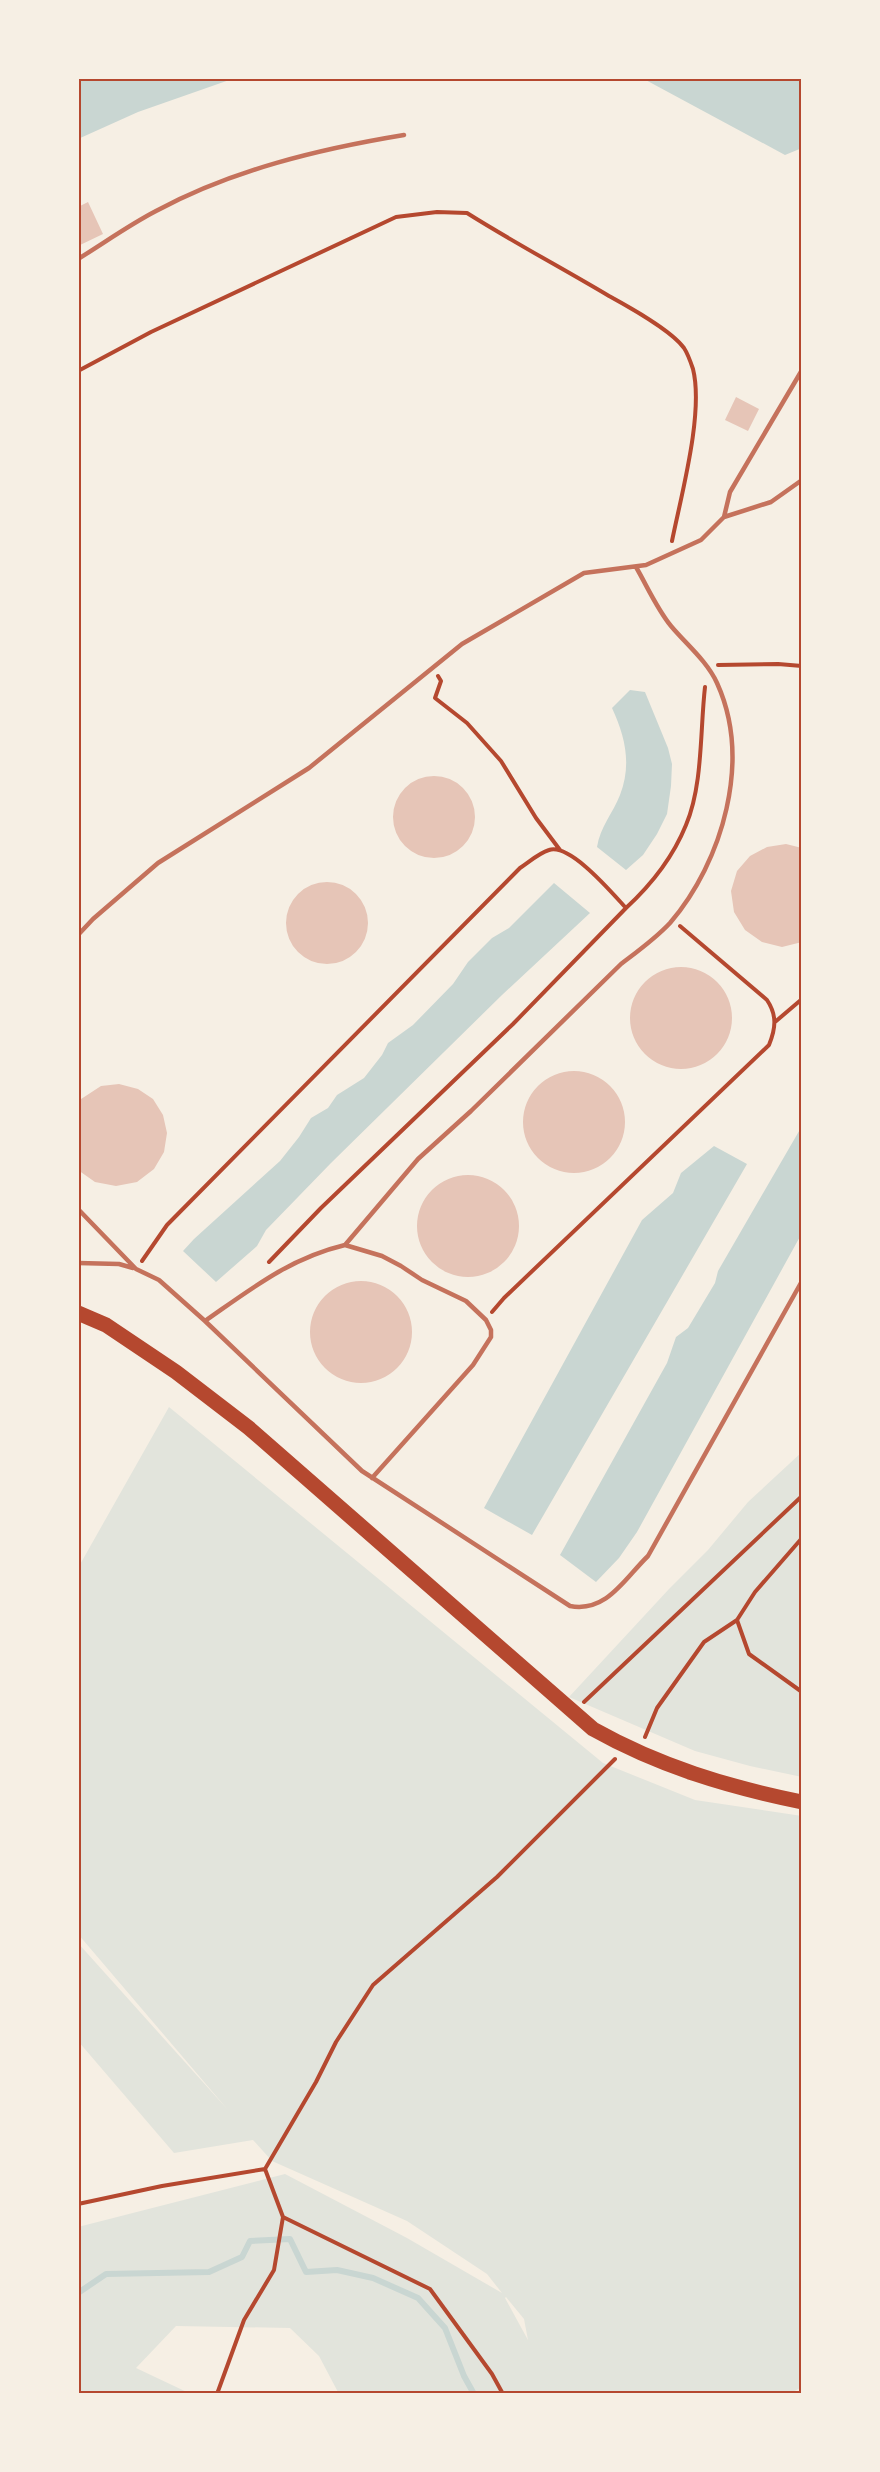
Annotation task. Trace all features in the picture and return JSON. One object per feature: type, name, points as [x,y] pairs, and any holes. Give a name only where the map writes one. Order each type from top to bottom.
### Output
[{"type":"main road","points":[[78,1313],[106,1325],[176,1372],[249,1428],[593,1729],[632,1750],[680,1770],[730,1786],[802,1802]]},
{"type":"lane","points":[[78,259],[156,211],[231,177],[347,144],[404,135]]},
{"type":"lane","points":[[724,517],[729,492],[802,370]]},
{"type":"lane","points":[[78,935],[93,919],[158,863],[309,768],[462,644],[584,573],[646,566],[701,540],[724,517],[771,502],[802,480]]},
{"type":"lane","points":[[345,1245],[418,1159],[471,1111],[621,964],[647,946],[672,920],[700,879],[720,828],[729,797],[732,749],[730,724],[717,682],[707,666],[669,624],[636,567]]},
{"type":"lane","points":[[78,1209],[136,1269]]},
{"type":"lane","points":[[205,1321],[263,1280],[299,1259],[345,1245],[374,1253],[402,1266],[422,1281],[466,1301],[486,1320],[491,1330],[488,1345],[473,1365],[372,1478]]},
{"type":"lane","points":[[78,1263],[119,1264],[159,1280],[362,1471],[570,1606],[581,1608],[598,1604],[616,1592],[648,1556],[802,1281]]},
{"type":"path","points":[[78,371],[151,332],[396,217],[437,212],[467,213],[635,311],[670,335],[684,348],[693,367],[696,385],[695,412],[688,461],[668,555]]},
{"type":"path","points":[[263,1280],[269,1262],[321,1208],[513,1024],[647,889],[661,871],[686,825],[694,795],[707,666],[778,664],[802,666]]},
{"type":"path","points":[[433,668],[441,681],[435,698],[467,723],[501,761],[536,818],[560,850]]},
{"type":"path","points":[[136,1269],[167,1225],[520,868],[550,849],[560,850],[571,855],[587,868],[626,908]]},
{"type":"path","points":[[486,1320],[504,1298],[760,1055],[774,1034],[773,1010],[767,1000],[672,920]]},
{"type":"path","points":[[775,1022],[802,999]]},
{"type":"path","points":[[573,1713],[802,1496]]},
{"type":"path","points":[[265,2169],[316,2082],[336,2042],[373,1985],[497,1877],[632,1750],[657,1708],[704,1642],[737,1620],[754,1592],[802,1538]]},
{"type":"path","points":[[737,1620],[749,1654],[802,1692]]},
{"type":"path","points":[[78,2204],[162,2186],[265,2169]]},
{"type":"path","points":[[217,2394],[244,2320],[274,2270],[283,2217],[265,2169]]},
{"type":"path","points":[[283,2217],[430,2289],[492,2374],[503,2394]]},
{"type":"shaded area","points":[[78,78],[235,78],[138,112],[78,139]]},
{"type":"shaded area","points":[[642,78],[802,78],[802,148],[785,155]]},
{"type":"shaded area","points":[[630,690],[645,692],[668,748],[672,764],[667,814],[643,855],[626,870],[597,847],[601,833],[620,795],[626,772],[623,740],[612,708]]},
{"type":"shaded area","points":[[554,883],[590,913],[502,995],[331,1163],[266,1230],[257,1246],[216,1282],[183,1251],[280,1161],[311,1118],[328,1108],[337,1095],[364,1078],[382,1055],[388,1043],[413,1025],[453,984],[468,962],[492,938],[509,928]]},
{"type":"shaded area","points":[[802,1126],[802,1233],[637,1532],[619,1558],[596,1582],[560,1555],[667,1363],[676,1337],[688,1328],[715,1283],[718,1271]]},
{"type":"shaded area","points":[[714,1146],[747,1164],[532,1535],[484,1508],[642,1220],[673,1193],[681,1173]]},
{"type":"shaded area","points":[[169,1407],[603,1763],[695,1800],[802,1816],[802,2387],[789,2394],[339,2394],[319,2356],[290,2328],[176,2326],[136,2368],[191,2394],[78,2394],[78,2227],[285,2174],[407,2238],[502,2293],[487,2274],[407,2221],[272,2161],[253,2140],[174,2153],[78,2041],[78,1943],[228,2110],[78,1934],[78,1568]],"holes":[[[506,2297],[524,2319],[528,2340]]]},
{"type":"shaded area","points":[[802,1452],[802,1777],[695,1751],[569,1697],[708,1550],[748,1502]]},
{"type":"building","points":[[88,202],[103,234],[78,246],[78,207]]},
{"type":"building","points":[[736,397],[759,409],[748,431],[725,420]]},
{"type":"building","points":[[434,776],[450,779],[463,788],[472,801],[475,817],[472,833],[463,846],[450,855],[434,858],[418,855],[405,846],[396,833],[393,817],[396,801],[405,788],[418,779]]},
{"type":"building","points":[[786,844],[802,848],[802,942],[782,947],[762,942],[745,930],[734,912],[731,891],[737,871],[750,856],[767,847]]},
{"type":"building","points":[[327,882],[343,885],[356,894],[365,907],[368,923],[365,939],[356,952],[343,961],[327,964],[311,961],[298,952],[289,939],[286,923],[289,907],[298,894],[311,885]]},
{"type":"building","points":[[681,967],[701,971],[717,982],[728,998],[732,1018],[728,1038],[717,1054],[701,1065],[681,1069],[661,1065],[645,1054],[634,1038],[630,1018],[634,998],[645,982],[661,971]]},
{"type":"building","points":[[574,1071],[594,1075],[610,1086],[621,1102],[625,1122],[621,1142],[610,1158],[594,1169],[574,1173],[554,1169],[538,1158],[527,1142],[523,1122],[527,1102],[538,1086],[554,1075]]},
{"type":"building","points":[[119,1084],[138,1089],[153,1099],[163,1115],[167,1133],[164,1152],[154,1169],[137,1182],[116,1186],[95,1182],[78,1170],[78,1101],[101,1086]]},
{"type":"building","points":[[468,1175],[488,1179],[504,1190],[515,1206],[519,1226],[515,1246],[504,1262],[488,1273],[468,1277],[448,1273],[432,1262],[421,1246],[417,1226],[421,1206],[432,1190],[448,1179]]},
{"type":"building","points":[[361,1281],[381,1285],[397,1296],[408,1312],[412,1332],[408,1352],[397,1368],[381,1379],[361,1383],[341,1379],[325,1368],[314,1352],[310,1332],[314,1312],[325,1296],[341,1285]]},
{"type":"waterway","points":[[78,2293],[106,2274],[209,2272],[242,2257],[250,2241],[290,2239],[306,2272],[337,2270],[373,2278],[418,2298],[445,2328],[464,2376],[474,2394]]}]
